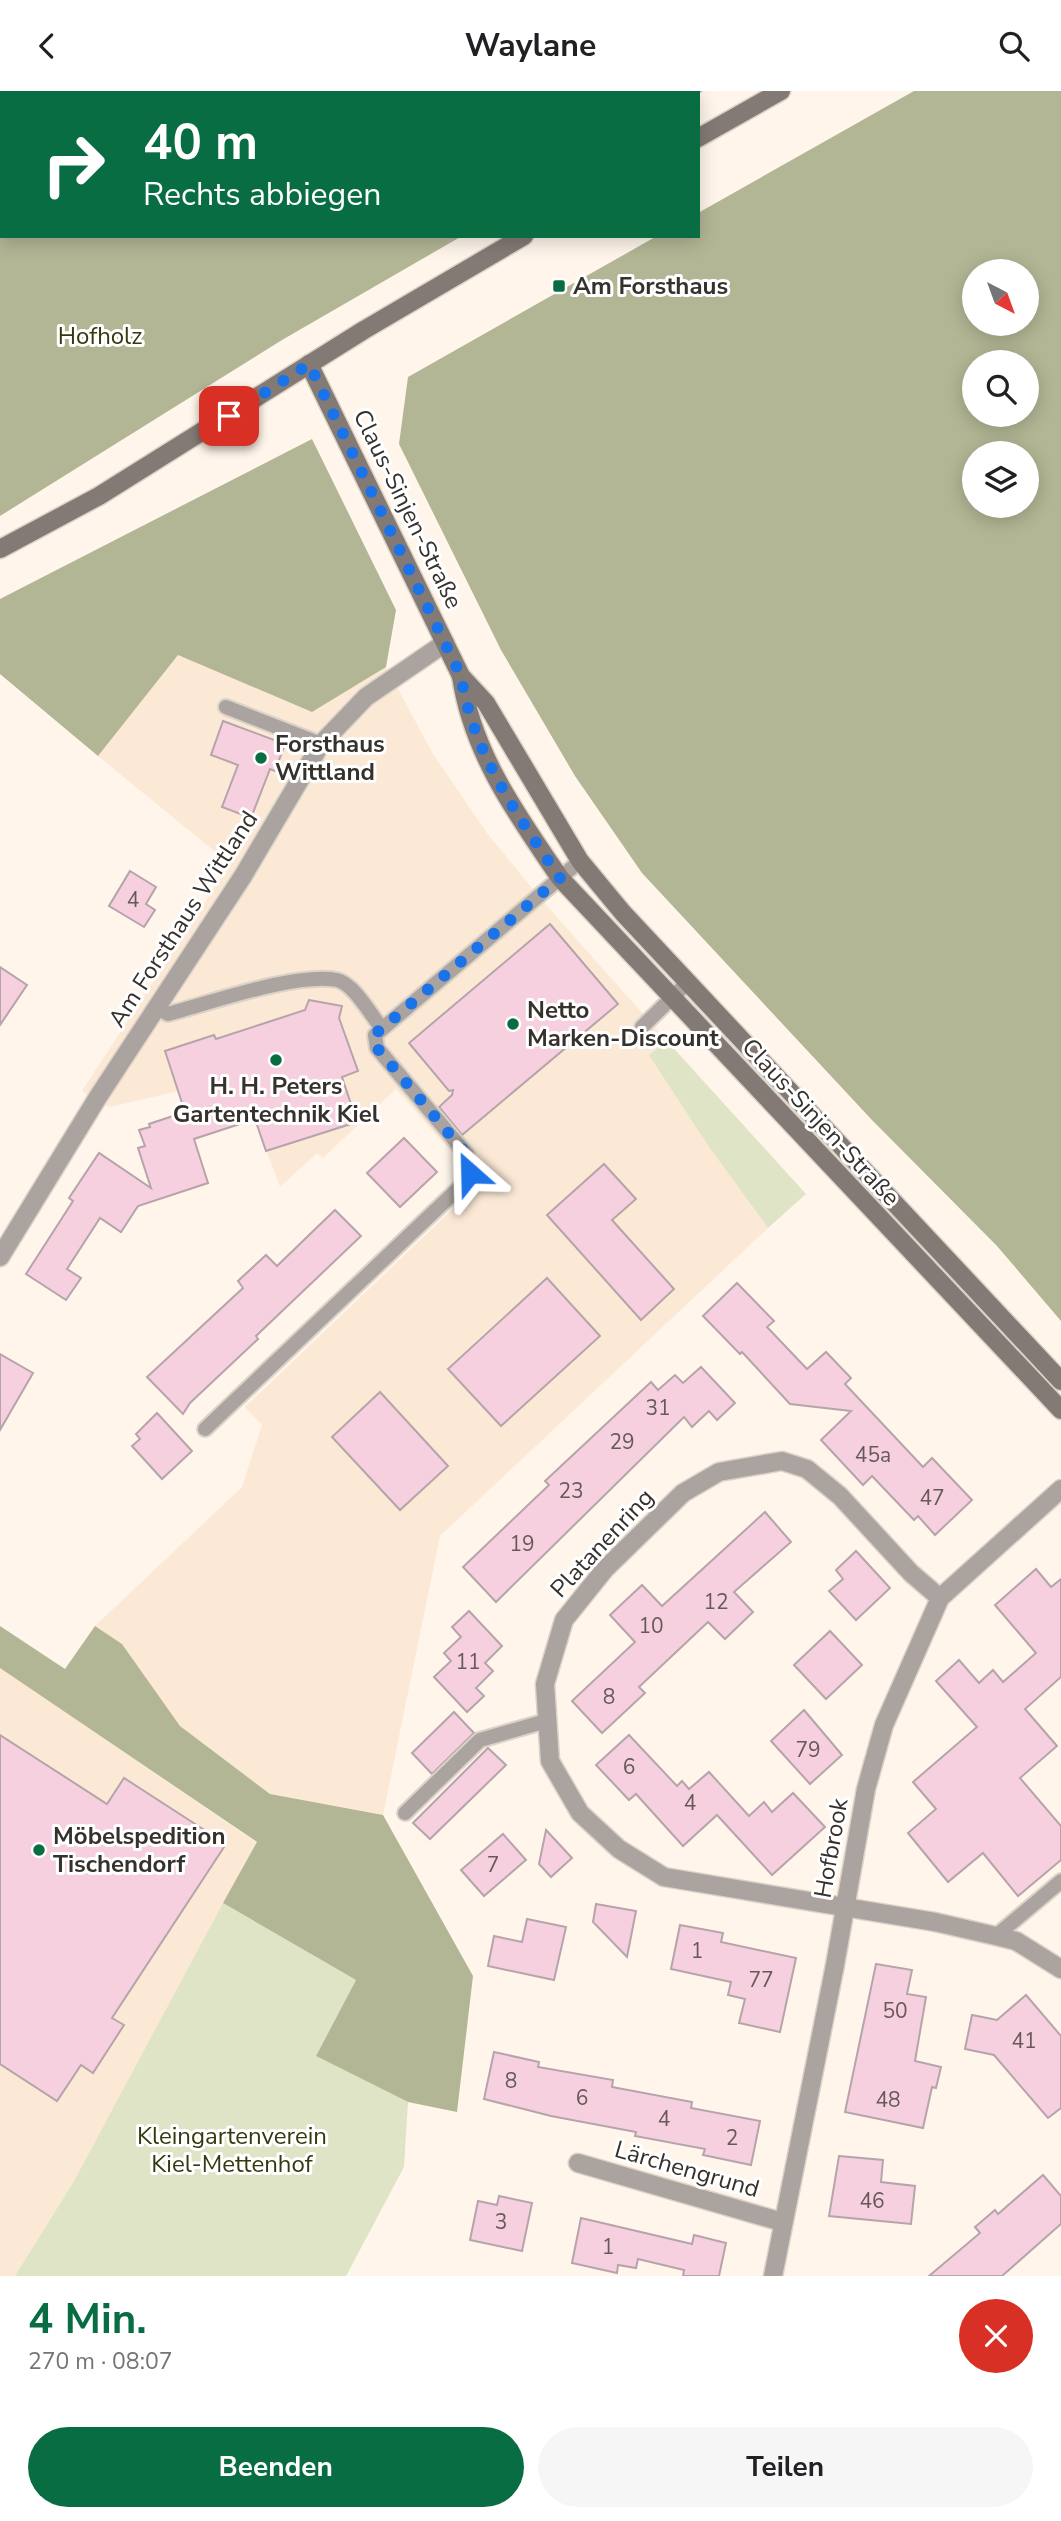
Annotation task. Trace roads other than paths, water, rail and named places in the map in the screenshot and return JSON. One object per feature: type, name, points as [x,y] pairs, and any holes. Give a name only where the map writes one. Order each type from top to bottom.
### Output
[{"type":"street","points":[[700,137],[781,91]]},
{"type":"street","points":[[0,549],[99,496],[309,364],[521,238]]},
{"type":"street","name":"Claus-Sinjen-Straße","points":[[309,364],[461,676],[467,712],[488,762],[515,813],[560,878],[1061,1410]]},
{"type":"street","name":"Am Forsthaus Wittland","points":[[0,1257],[156,1007],[243,876],[321,744],[366,697],[445,643]]},
{"type":"street","name":"Claus-Sinjen-Straße","points":[[461,676],[486,703],[580,861],[686,984],[809,1110],[1061,1381]]},
{"type":"street","name":"Platanenring","points":[[940,1598],[911,1573],[840,1496],[807,1469],[782,1461],[719,1472],[684,1493],[605,1569],[564,1620],[545,1684],[550,1762],[579,1813],[619,1849],[664,1877],[935,1922],[996,1936],[1016,1941],[1061,1969]]},
{"type":"street","name":"Hofbrook","points":[[773,2276],[846,1909],[866,1789],[884,1725],[940,1598],[1061,1489]]},
{"type":"street","name":"Lärchengrund","points":[[578,2163],[782,2222]]},
{"type":"lane","points":[[226,707],[321,744]]},
{"type":"lane","points":[[205,1429],[460,1187],[470,1173],[467,1155],[377,1048],[374,1035],[580,861]]},
{"type":"lane","points":[[156,1007],[169,1014],[280,984],[337,980],[350,989],[381,1027]]},
{"type":"lane","points":[[642,1027],[686,984]]},
{"type":"lane","points":[[405,1813],[480,1740],[546,1721]]},
{"type":"lane","points":[[996,1936],[1061,1881]]},
{"type":"place","name":"Am Forsthaus","points":[[559,286]]},
{"type":"place","name":"Forsthaus Wittland","points":[[261,758]]},
{"type":"place","name":"Netto Marken-Discount","points":[[513,1024]]},
{"type":"place","name":"H. H. Peters Gartentechnik Kiel","points":[[276,1060]]},
{"type":"place","name":"Möbelspedition Tischendorf","points":[[39,1850]]},
{"type":"park label","name":"Hofholz","points":[[100,336]]},
{"type":"park label","name":"Kleingartenverein Kiel-Mettenhof","points":[[232,2150]]}]
